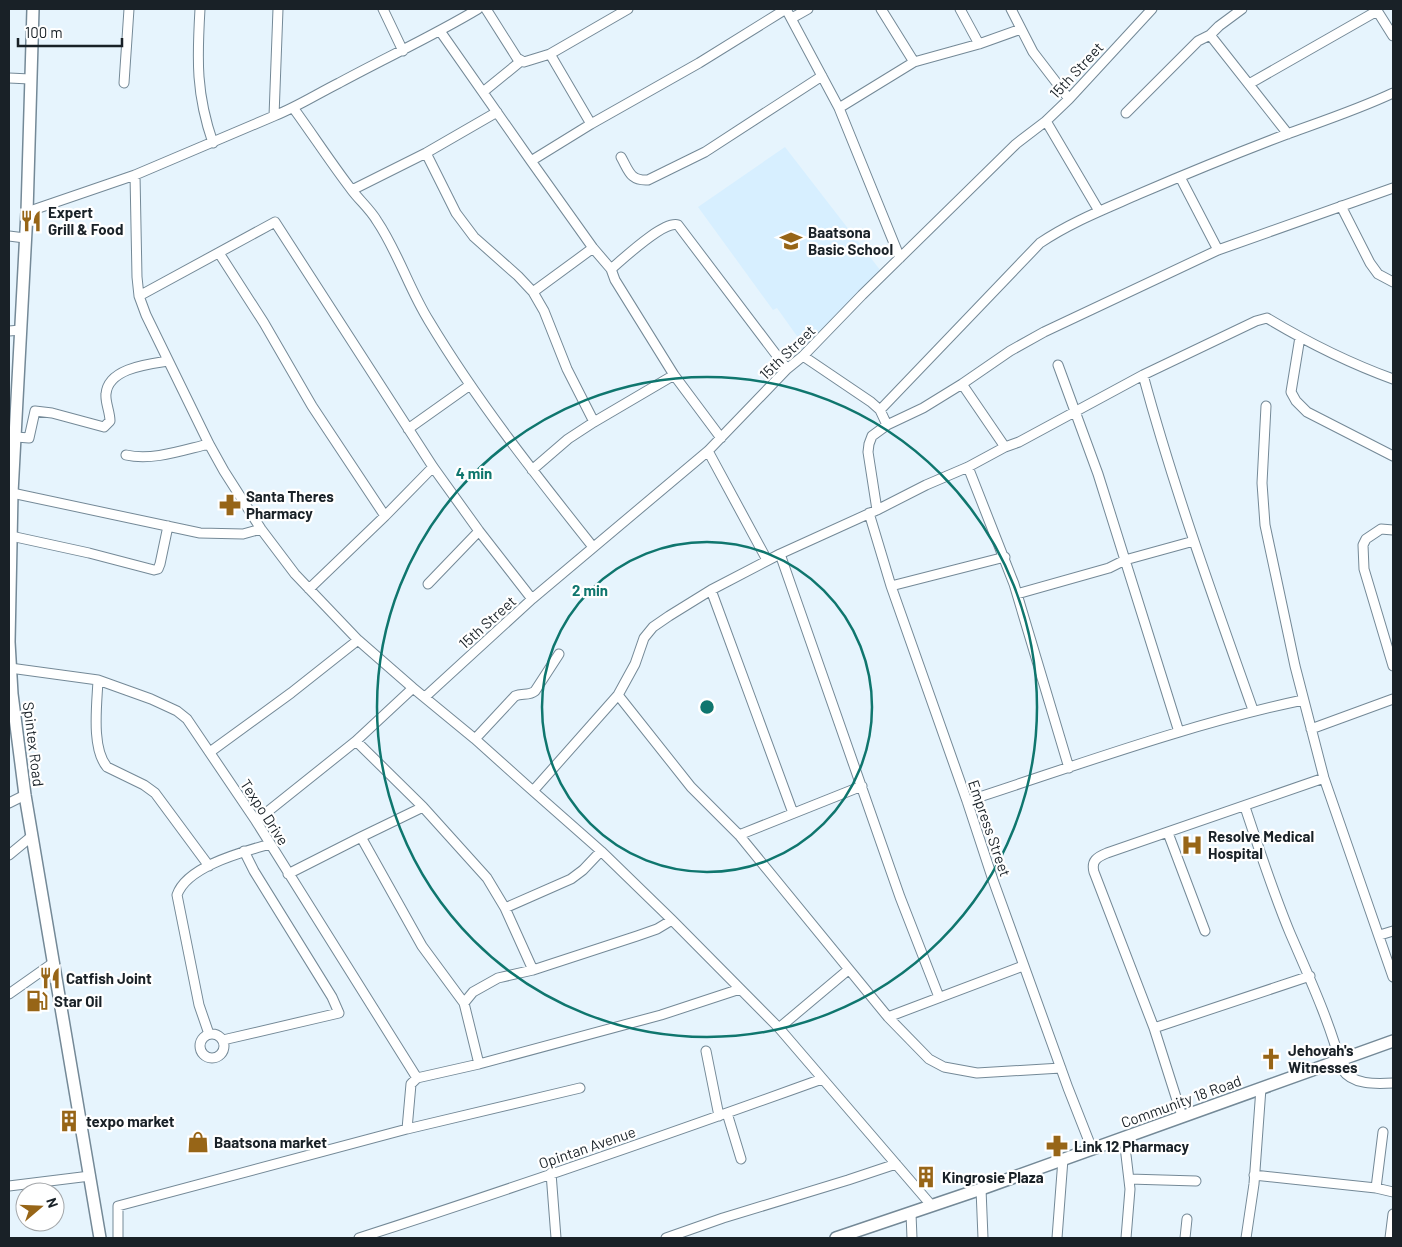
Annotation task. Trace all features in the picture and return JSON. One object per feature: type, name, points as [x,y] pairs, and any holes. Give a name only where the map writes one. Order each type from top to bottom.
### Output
[{"type":"main road","name":"Spintex Road","points":[[33,9],[21,330],[13,419],[16,437],[11,536],[10,668],[12,732],[25,795],[100,1238]]},
{"type":"main road","name":"Community 18 Road","points":[[836,1238],[911,1214],[1393,1041]]},
{"type":"street","points":[[124,83],[129,9]]},
{"type":"street","points":[[200,9],[197,55],[198,82],[204,118],[213,143]]},
{"type":"street","points":[[274,116],[278,9]]},
{"type":"street","points":[[383,9],[402,51]]},
{"type":"street","points":[[459,9],[463,18]]},
{"type":"street","points":[[26,212],[135,176],[294,109],[338,83],[440,31],[478,9]]},
{"type":"street","points":[[486,9],[517,58],[524,62],[550,54],[628,9]]},
{"type":"street","points":[[531,161],[591,124],[659,87],[786,9],[839,108],[900,258]]},
{"type":"street","points":[[792,18],[808,9]]},
{"type":"street","points":[[881,9],[914,62]]},
{"type":"street","points":[[960,9],[979,44]]},
{"type":"street","points":[[1011,9],[1033,52],[1069,99]]},
{"type":"street","name":"15th Street","points":[[425,697],[532,599],[708,451],[787,369],[803,356],[1016,144],[1046,121],[1069,99],[1152,9]]},
{"type":"street","points":[[1126,113],[1198,41],[1210,35],[1242,9]]},
{"type":"street","points":[[1249,84],[1376,10],[1393,36]]},
{"type":"street","points":[[839,108],[914,62],[979,44],[1022,29]]},
{"type":"street","points":[[440,31],[593,248],[611,269],[615,280],[674,375],[721,438]]},
{"type":"street","points":[[1210,35],[1288,134]]},
{"type":"street","points":[[550,54],[591,124]]},
{"type":"street","points":[[483,92],[521,61]]},
{"type":"street","points":[[622,157],[632,178],[639,181],[648,180],[705,152],[822,76]]},
{"type":"street","points":[[9,78],[30,79]]},
{"type":"street","points":[[880,410],[1040,243],[1068,226],[1099,211],[1393,93]]},
{"type":"street","points":[[294,109],[352,190],[378,221],[405,271],[428,320],[470,385],[532,470],[593,547]]},
{"type":"street","points":[[352,190],[426,153],[497,112]]},
{"type":"street","points":[[1046,121],[1099,211]]},
{"type":"street","points":[[426,153],[456,213],[474,237],[533,292],[544,311],[567,369],[594,422]]},
{"type":"street","points":[[135,176],[139,296],[146,315],[209,444],[261,530],[309,589],[358,640],[475,739],[601,851],[672,920],[778,1028],[932,1206]]},
{"type":"street","points":[[1180,177],[1218,250]]},
{"type":"street","points":[[803,356],[871,402],[880,410],[887,425],[914,413],[962,384],[1010,351],[1044,332],[1218,250],[1393,188]]},
{"type":"street","points":[[1341,206],[1370,263],[1378,274],[1393,282]]},
{"type":"street","points":[[139,296],[275,222],[433,467],[479,531],[532,599]]},
{"type":"street","points":[[611,269],[657,232],[674,223],[678,225],[787,369]]},
{"type":"street","points":[[9,236],[25,238]]},
{"type":"street","points":[[533,292],[593,248]]},
{"type":"street","points":[[219,253],[264,323],[312,406],[385,516]]},
{"type":"street","points":[[533,791],[618,695],[635,664],[644,638],[653,627],[669,616],[711,590],[767,560],[1019,442],[1143,375],[1256,321],[1267,318],[1300,337],[1365,369],[1393,379]]},
{"type":"street","points":[[9,330],[21,330]]},
{"type":"street","points":[[1300,337],[1291,392],[1296,401],[1307,412],[1393,456]]},
{"type":"street","points":[[16,437],[29,438],[34,412],[52,413],[104,427],[110,421],[106,394],[110,382],[123,372],[137,367],[168,361]]},
{"type":"street","points":[[1058,365],[1098,474],[1179,732]]},
{"type":"street","points":[[532,470],[568,439],[674,375]]},
{"type":"street","points":[[1143,375],[1160,436],[1194,540],[1253,710]]},
{"type":"street","points":[[962,384],[1005,447]]},
{"type":"street","points":[[408,429],[470,385]]},
{"type":"street","points":[[1266,406],[1262,483],[1265,525],[1303,700],[1324,778],[1380,935],[1393,978]]},
{"type":"street","name":"Empress Street","points":[[887,425],[872,436],[868,452],[873,512],[891,586],[1023,966],[1092,1149]]},
{"type":"street","points":[[126,455],[135,457],[156,455],[209,444]]},
{"type":"street","points":[[708,451],[767,560]]},
{"type":"street","points":[[309,589],[433,467]]},
{"type":"street","points":[[968,467],[1005,557],[1069,768]]},
{"type":"street","points":[[12,493],[200,533],[243,534],[261,530]]},
{"type":"street","points":[[11,536],[89,553],[154,570],[158,569],[160,564],[168,526]]},
{"type":"street","points":[[1393,530],[1381,529],[1373,533],[1366,539],[1363,545],[1364,569],[1393,666]]},
{"type":"street","points":[[428,584],[479,531]]},
{"type":"street","points":[[1017,594],[1109,568],[1125,560],[1194,540]]},
{"type":"street","points":[[780,554],[920,951],[939,998]]},
{"type":"street","points":[[891,586],[1005,557]]},
{"type":"street","points":[[711,590],[793,813]]},
{"type":"street","points":[[210,752],[291,693],[358,640]]},
{"type":"street","points":[[475,739],[515,696],[532,694],[535,691],[559,654]]},
{"type":"street","name":"Texpo Drive","points":[[10,668],[98,680],[151,699],[177,711],[187,719],[256,821],[417,1078]]},
{"type":"street","points":[[98,680],[96,712],[98,744],[103,762],[107,767],[144,785],[155,793],[209,866]]},
{"type":"street","points":[[256,821],[356,741],[413,688]]},
{"type":"street","points":[[618,695],[691,787],[739,835],[848,970],[888,1017],[924,1054],[944,1067],[977,1073],[1061,1068]]},
{"type":"street","points":[[1311,729],[1393,699]]},
{"type":"street","points":[[967,801],[1179,732],[1253,710],[1303,700]]},
{"type":"street","points":[[356,741],[423,807],[487,878],[505,908],[533,970]]},
{"type":"street","points":[[1182,1116],[1154,1028],[1093,867],[1094,861],[1099,856],[1245,807],[1324,778]]},
{"type":"street","points":[[739,835],[862,786]]},
{"type":"street","points":[[9,803],[25,795]]},
{"type":"street","points":[[288,874],[361,836],[423,807]]},
{"type":"street","points":[[1245,807],[1260,852],[1290,931],[1310,976],[1345,1074],[1357,1081],[1378,1084],[1393,1083]]},
{"type":"street","points":[[1168,833],[1205,931]]},
{"type":"street","points":[[9,855],[32,836]]},
{"type":"street","points":[[361,836],[422,946],[464,1003],[479,1064]]},
{"type":"street","points":[[209,1034],[199,1005],[176,895],[179,887],[187,879],[209,866],[244,851],[270,844]]},
{"type":"street","points":[[223,1040],[338,1013],[332,997],[254,871],[244,851]]},
{"type":"street","points":[[505,908],[571,879],[583,870],[601,851]]},
{"type":"street","points":[[464,1003],[482,985],[498,978],[533,970],[637,936],[657,929],[672,920]]},
{"type":"street","points":[[1380,935],[1393,931]]},
{"type":"street","points":[[9,994],[53,963]]},
{"type":"street","points":[[888,1017],[1023,966]]},
{"type":"street","points":[[778,1028],[848,970]]},
{"type":"street","points":[[1154,1028],[1310,976]]},
{"type":"street","points":[[407,1129],[411,1084],[417,1078],[479,1064],[661,1015],[740,989]]},
{"type":"street","points":[[209,1034],[216,1034],[223,1040],[225,1047],[223,1053],[218,1057],[209,1058],[201,1052],[200,1046],[204,1037],[209,1034]]},
{"type":"street","points":[[706,1051],[723,1114],[741,1159]]},
{"type":"street","name":"Opintan Avenue","points":[[359,1238],[448,1210],[822,1079]]},
{"type":"street","points":[[118,1238],[118,1206],[407,1129],[580,1088]]},
{"type":"street","points":[[1246,1238],[1259,1132],[1261,1088]]},
{"type":"street","points":[[1376,1188],[1383,1132]]},
{"type":"street","points":[[1124,1138],[1129,1179],[1126,1238]]},
{"type":"street","points":[[1057,1238],[1062,1160]]},
{"type":"street","points":[[671,1238],[724,1218],[896,1164]]},
{"type":"street","points":[[551,1173],[556,1238]]},
{"type":"street","points":[[9,1186],[90,1176]]},
{"type":"street","points":[[1254,1176],[1376,1188],[1393,1192]]},
{"type":"street","points":[[1129,1179],[1196,1181]]},
{"type":"street","points":[[981,1189],[983,1238]]},
{"type":"street","points":[[911,1214],[912,1238]]},
{"type":"street","points":[[1390,1238],[1393,1214]]},
{"type":"street","points":[[1185,1238],[1188,1219]]},
{"type":"shaded area","name":"Baatsona Basic School","points":[[785,147],[884,275],[804,346],[777,308],[773,310],[698,207]]},
{"type":"place","name":"Expert Grill & Food","points":[[31,221]]},
{"type":"place","name":"Baatsona Basic School","points":[[791,241]]},
{"type":"place","name":"Santa Theres Pharmacy","points":[[230,505]]},
{"type":"place","name":"Resolve Medical Hospital","points":[[1192,845]]},
{"type":"place","name":"Catfish Joint","points":[[50,978]]},
{"type":"place","name":"Star Oil","points":[[37,1001]]},
{"type":"place","name":"Jehovah's Witnesses","points":[[1271,1059]]},
{"type":"place","name":"texpo market","points":[[69,1121]]},
{"type":"place","name":"Baatsona market","points":[[198,1142]]},
{"type":"place","name":"Link 12 Pharmacy","points":[[1057,1146]]},
{"type":"place","name":"Kingrosie Plaza","points":[[926,1177]]}]
